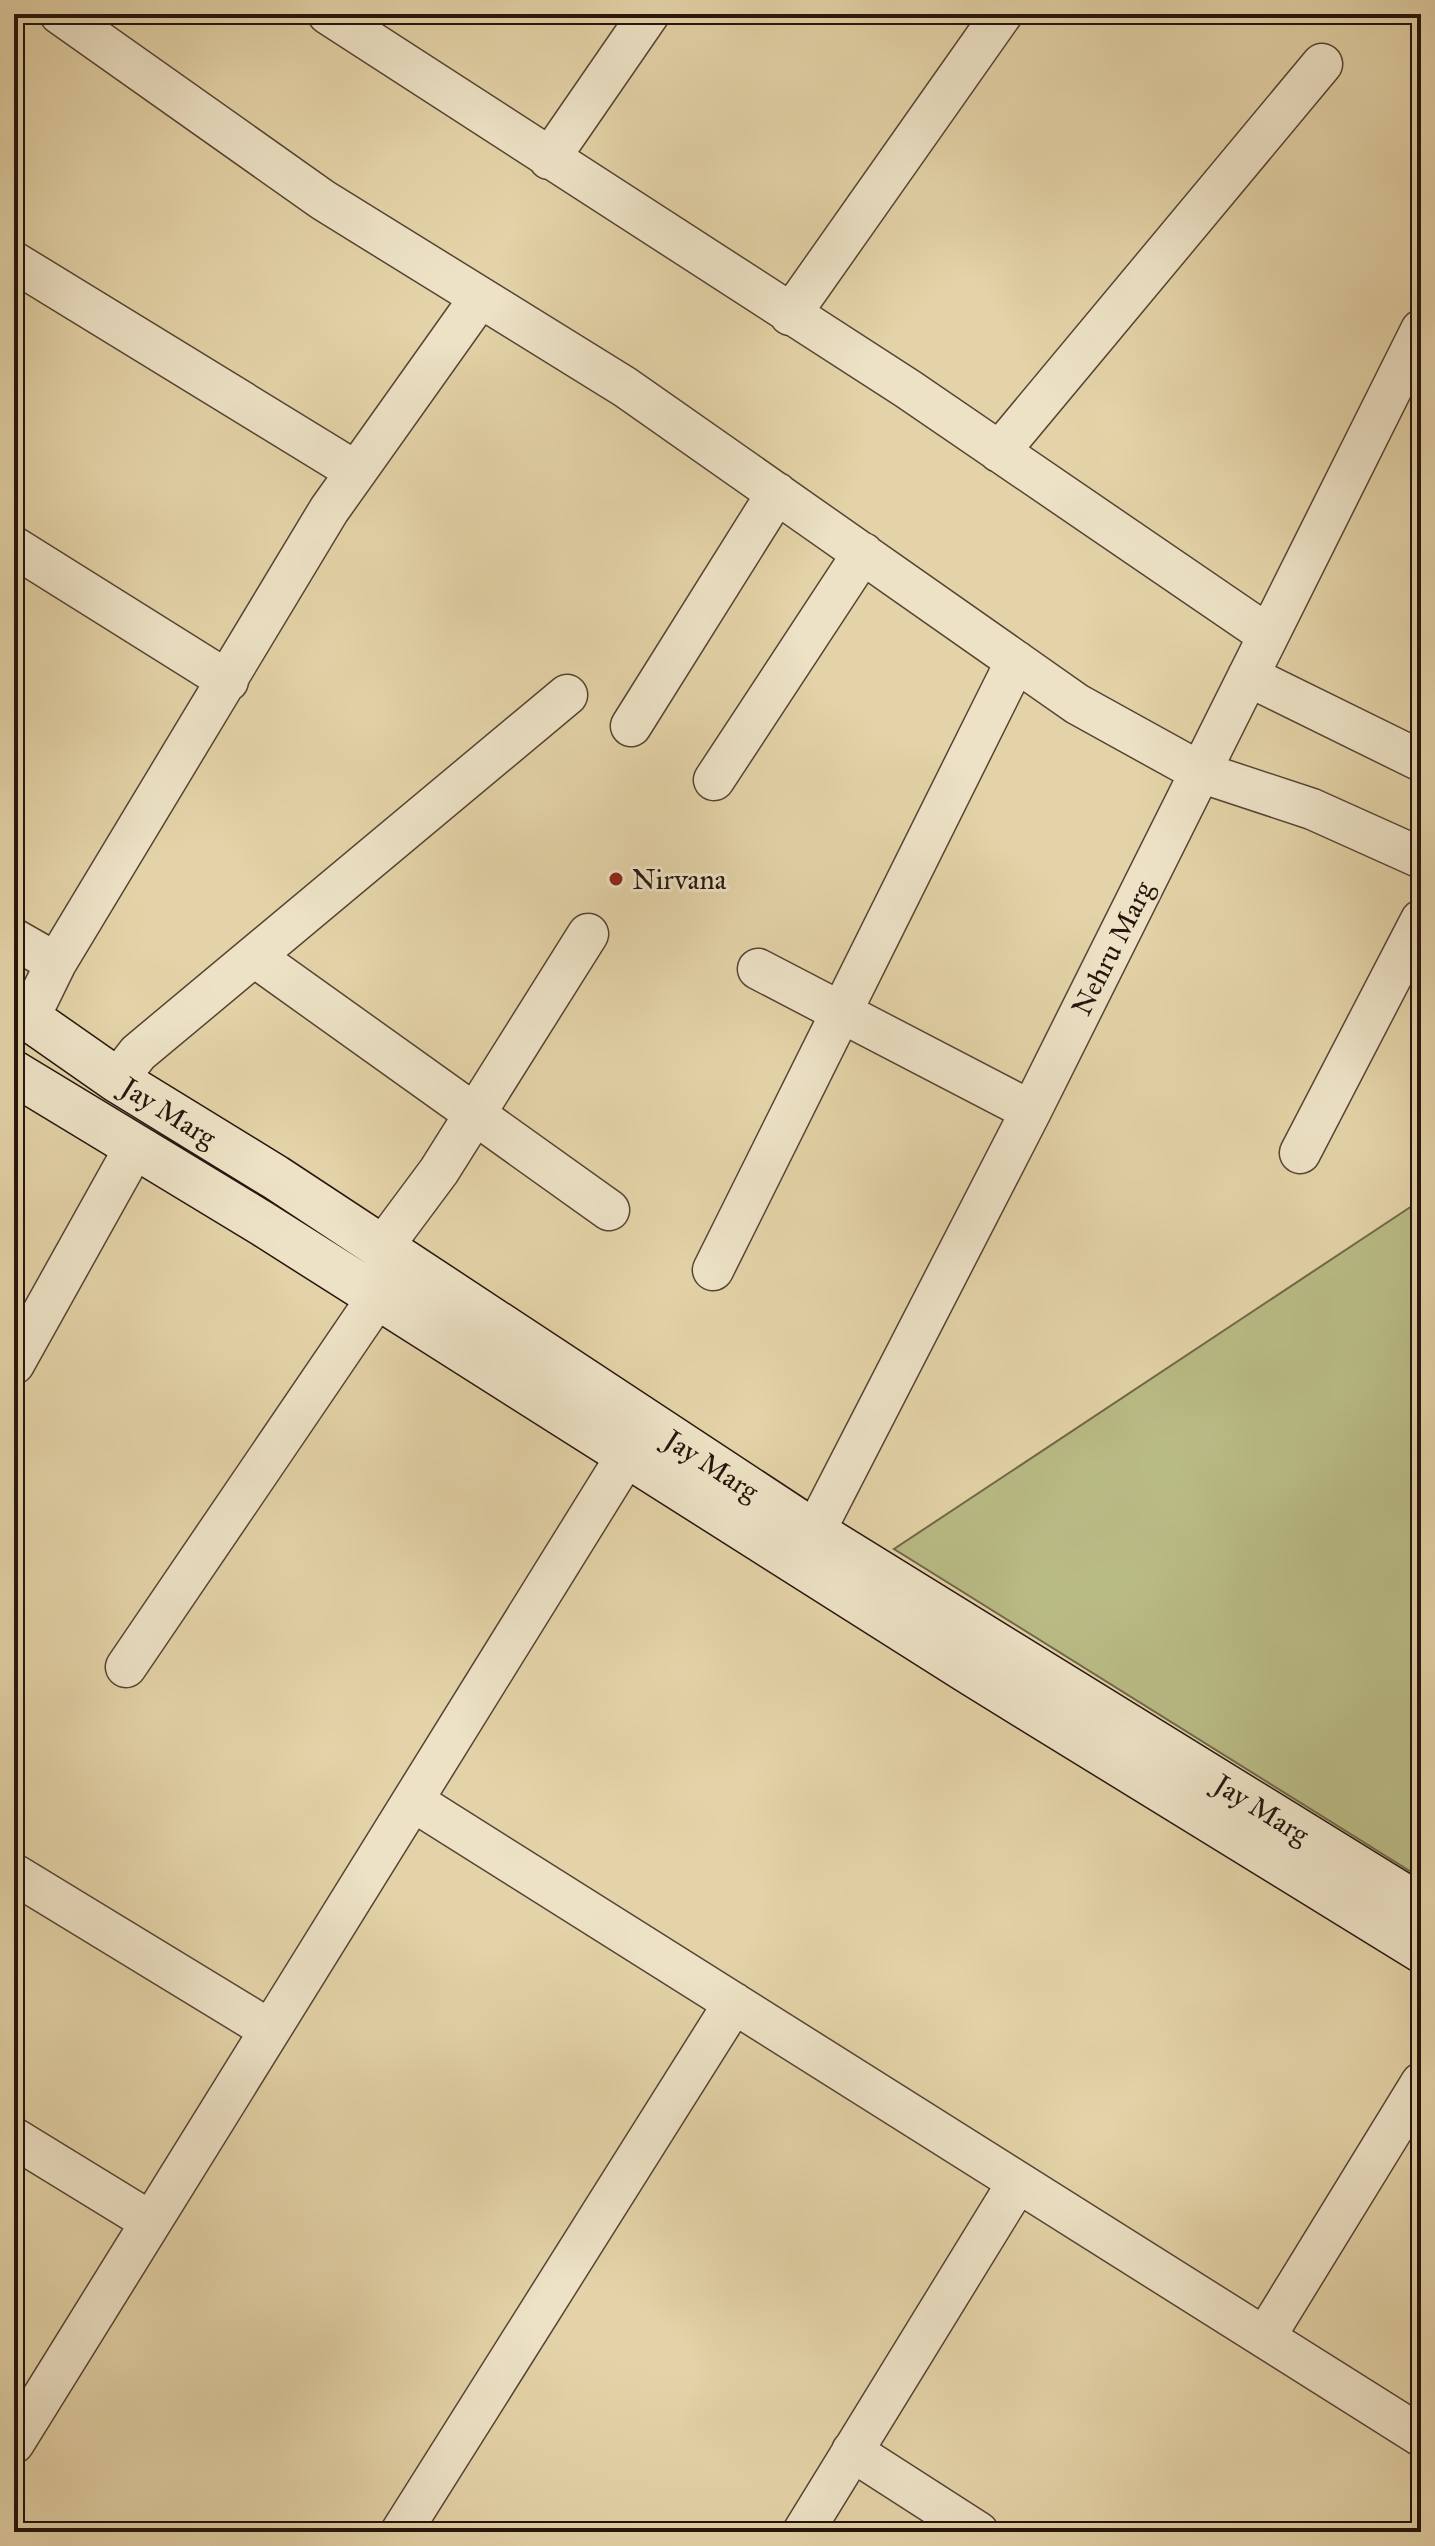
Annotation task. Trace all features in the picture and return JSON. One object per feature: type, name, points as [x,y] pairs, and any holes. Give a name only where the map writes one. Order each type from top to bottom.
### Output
[{"type":"main road","name":"Jay Marg","points":[[21,1013],[117,1080],[275,1177],[381,1249],[638,1439],[1421,1950]]},
{"type":"main road","name":"Jay Marg","points":[[17,1081],[135,1147],[377,1298],[638,1439]]},
{"type":"main road","name":"Jay Marg","points":[[806,1548],[1421,1907]]},
{"type":"street","points":[[60,14],[323,200],[625,387],[1077,704],[1200,772],[1312,809],[1421,858]]},
{"type":"street","points":[[328,14],[999,452],[1268,635]]},
{"type":"street","points":[[549,159],[649,14]]},
{"type":"street","points":[[790,315],[1002,14]]},
{"type":"street","points":[[999,452],[1322,64]]},
{"type":"street","points":[[14,262],[355,471]]},
{"type":"street","points":[[21,1013],[56,963],[355,471],[479,299]]},
{"type":"street","name":"Nehru Marg","points":[[806,1548],[1031,1111],[1421,330]]},
{"type":"street","points":[[631,726],[777,493]]},
{"type":"street","points":[[14,547],[228,681]]},
{"type":"street","points":[[714,780],[863,553]]},
{"type":"street","points":[[713,1270],[1016,661]]},
{"type":"street","points":[[1248,676],[1421,761]]},
{"type":"street","points":[[117,1080],[138,1053],[567,695]]},
{"type":"street","points":[[1300,1153],[1421,920]]},
{"type":"street","points":[[381,1249],[439,1171],[588,934]]},
{"type":"street","points":[[14,939],[56,963]]},
{"type":"street","points":[[255,957],[609,1210]]},
{"type":"street","points":[[758,969],[1031,1111]]},
{"type":"street","points":[[14,1364],[135,1147]]},
{"type":"street","points":[[126,1667],[377,1298]]},
{"type":"street","points":[[14,2443],[638,1439]]},
{"type":"street","points":[[413,1801],[1421,2436]]},
{"type":"street","points":[[14,1874],[270,2030]]},
{"type":"street","points":[[401,2532],[734,2003]]},
{"type":"street","points":[[1265,2337],[1421,2083]]},
{"type":"street","points":[[14,2138],[151,2222]]},
{"type":"street","points":[[803,2532],[1018,2182]]},
{"type":"street","points":[[852,2451],[978,2532]]},
{"type":"green space","points":[[1421,1200],[1421,1878],[894,1549]]},
{"type":"place","name":"Nirvana","points":[[616,879]]}]
